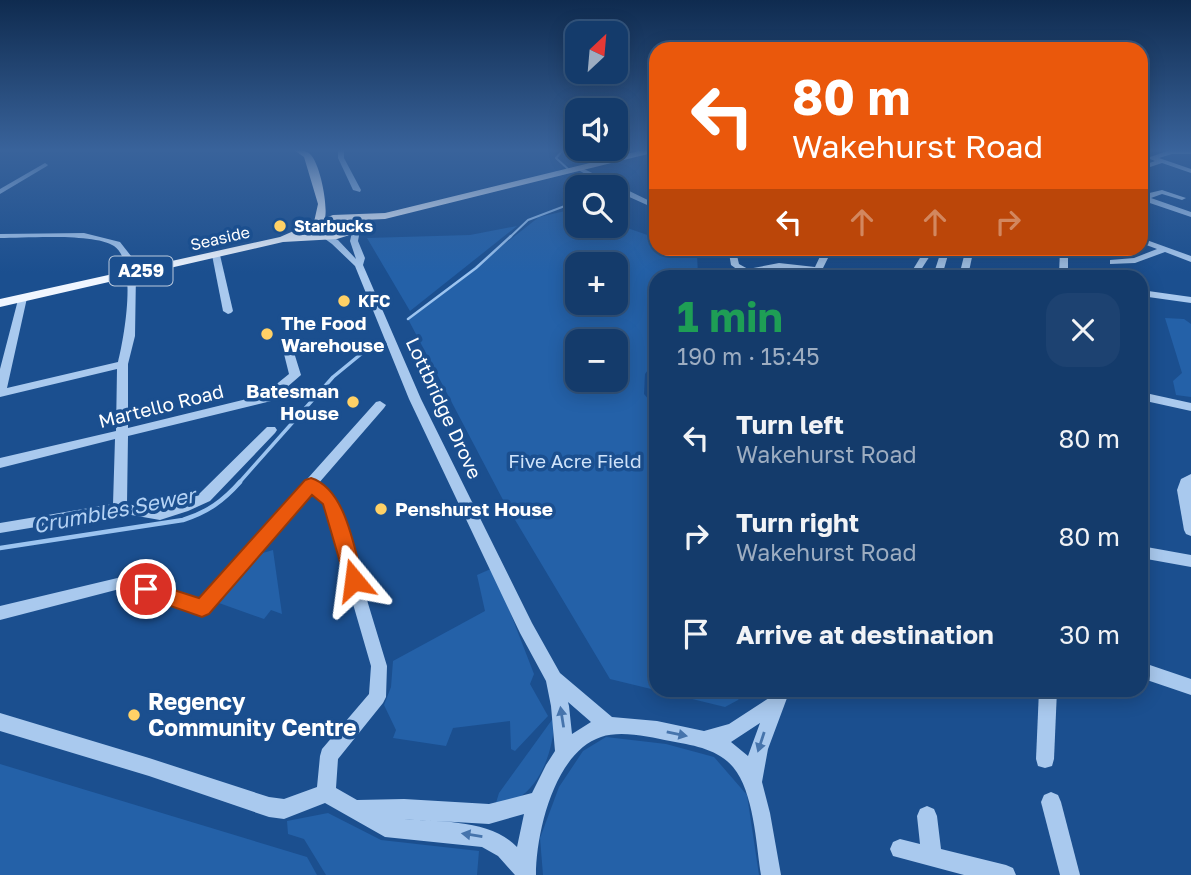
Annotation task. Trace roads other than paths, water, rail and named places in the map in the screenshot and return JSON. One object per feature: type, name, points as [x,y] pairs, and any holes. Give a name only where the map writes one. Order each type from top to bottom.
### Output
[{"type":"main road","points":[[319,191],[323,204],[321,230]]},
{"type":"main road","points":[[330,191],[335,205],[360,221],[357,229]]},
{"type":"main road","points":[[321,230],[333,218],[385,216],[493,191]]},
{"type":"main road","points":[[321,230],[338,236],[385,216]]},
{"type":"main road","name":"Seaside","points":[[0,303],[321,230]]},
{"type":"street","points":[[1148,196],[1160,192],[1182,198]]},
{"type":"street","points":[[628,194],[649,204]]},
{"type":"street","points":[[1148,200],[1191,215]]},
{"type":"street","name":"Lottbridge Drove","points":[[357,229],[354,241],[361,258],[359,265]]},
{"type":"street","name":"Lottbridge Drove","points":[[321,230],[341,244],[350,260],[359,265],[415,399],[526,628],[554,679],[562,717],[565,755]]},
{"type":"street","points":[[0,236],[54,234],[97,237],[122,249],[127,256],[132,273],[130,336],[123,365],[120,508]]},
{"type":"street","points":[[1148,243],[1191,259]]},
{"type":"street","points":[[1148,255],[1165,249]]},
{"type":"street","points":[[216,255],[228,311]]},
{"type":"street","points":[[818,269],[825,256]]},
{"type":"street","points":[[1113,262],[1146,256]]},
{"type":"street","points":[[767,270],[822,270]]},
{"type":"street","points":[[1148,294],[1191,300]]},
{"type":"street","points":[[22,298],[0,393],[123,365]]},
{"type":"street","name":"Martello Road","points":[[0,463],[267,398],[295,375],[287,346]]},
{"type":"street","points":[[1148,398],[1191,407]]},
{"type":"street","points":[[146,589],[202,608],[380,405]]},
{"type":"street","points":[[0,528],[120,508],[160,515],[205,496],[271,430]]},
{"type":"street","points":[[1191,480],[1186,482],[1184,489],[1191,530]]},
{"type":"street","points":[[311,485],[330,501],[379,666],[377,696],[329,757],[326,793]]},
{"type":"street","points":[[1148,553],[1191,561]]},
{"type":"street","points":[[0,612],[130,581]]},
{"type":"street","points":[[1148,672],[1191,687]]},
{"type":"street","name":"Lottbridge Drove","points":[[554,679],[609,726]]},
{"type":"street","points":[[705,740],[720,738],[744,727],[778,697]]},
{"type":"street","points":[[771,875],[753,780],[755,758],[762,733],[771,720],[778,697]]},
{"type":"street","points":[[1045,758],[1048,697]]},
{"type":"street","points":[[0,722],[270,807],[284,809],[326,793]]},
{"type":"street","points":[[526,874],[526,841],[538,801],[565,755],[587,734],[609,726],[667,732],[705,740],[739,759],[753,780]]},
{"type":"street","points":[[326,793],[385,827],[485,837],[505,849],[526,874]]},
{"type":"street","points":[[353,810],[404,809],[489,814],[538,801]]},
{"type":"street","points":[[1051,802],[1070,875]]},
{"type":"street","points":[[926,816],[932,857]]},
{"type":"street","points":[[900,849],[1006,875]]},
{"type":"waterway","name":"Crumbles Sewer","points":[[509,238],[528,220],[565,206]]},
{"type":"waterway","name":"Crumbles Sewer","points":[[408,319],[476,268],[511,236]]},
{"type":"waterway","name":"Crumbles Sewer","points":[[238,484],[333,377],[372,345]]},
{"type":"waterway","name":"Crumbles Sewer","points":[[0,548],[183,520],[214,505],[238,484]]},
{"type":"place","name":"Starbucks","points":[[280,226]]},
{"type":"place","name":"KFC","points":[[344,301]]},
{"type":"place","name":"The Food Warehouse","points":[[267,334]]},
{"type":"place","name":"Batesman House","points":[[353,402]]},
{"type":"place","name":"Penshurst House","points":[[381,509]]},
{"type":"place","name":"Regency Community Centre","points":[[134,715]]},
{"type":"park label","name":"Five Acre Field","points":[[575,461]]}]
